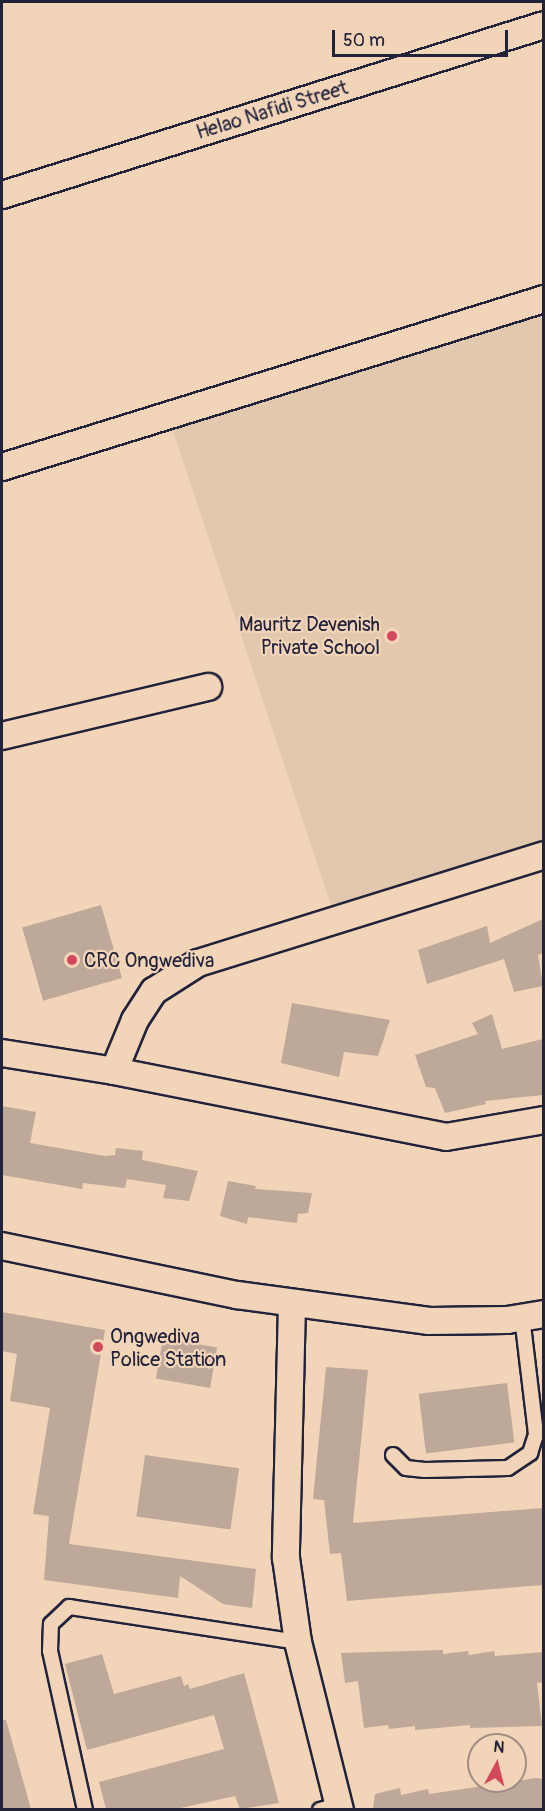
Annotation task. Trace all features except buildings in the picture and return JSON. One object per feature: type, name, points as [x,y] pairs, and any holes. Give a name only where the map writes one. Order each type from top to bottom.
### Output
[{"type":"street","name":"Helao Nafidi Street","points":[[2,195],[543,25]]},
{"type":"street","points":[[2,467],[543,299]]},
{"type":"street","points":[[2,736],[208,687]]},
{"type":"street","points":[[114,1071],[135,1020],[154,992],[198,963],[543,855]]},
{"type":"street","points":[[2,1053],[114,1071],[446,1137],[543,1120]]},
{"type":"street","points":[[2,1246],[292,1304],[429,1321],[533,1316]]},
{"type":"street","points":[[292,1304],[285,1534],[298,1642],[333,1808]]},
{"type":"lane","points":[[393,1455],[406,1468],[425,1470],[508,1468],[530,1453],[536,1434],[533,1316]]},
{"type":"lane","points":[[85,1809],[50,1651],[51,1624],[69,1607],[298,1642]]},
{"type":"shaded area","name":"Mauritz Devenish Private School","points":[[543,299],[543,855],[336,920],[168,416]]},
{"type":"place","name":"Mauritz Devenish Private School","points":[[392,636]]},
{"type":"place","name":"CRC Ongwediva","points":[[72,960]]},
{"type":"place","name":"Ongwediva Police Station","points":[[98,1347]]}]
